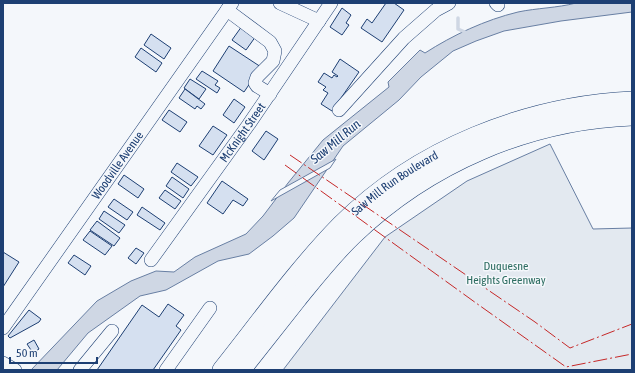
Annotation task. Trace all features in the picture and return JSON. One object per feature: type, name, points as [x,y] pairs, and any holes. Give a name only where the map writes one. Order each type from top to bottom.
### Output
[{"type":"highway","name":"Saw Mill Run Boulevard","points":[[222,370],[306,264],[337,230],[381,191],[405,174],[434,157],[476,136],[521,120],[554,111],[582,106],[632,101]]},
{"type":"highway","name":"Saw Mill Run Boulevard","points":[[241,370],[317,274],[352,235],[413,186],[458,161],[513,138],[557,125],[613,117],[632,116]]},
{"type":"street","points":[[281,3],[319,21]]},
{"type":"street","name":"McKnight Street","points":[[151,260],[250,124],[331,3]]},
{"type":"street","points":[[339,110],[404,38],[436,10],[449,3]]},
{"type":"street","points":[[230,7],[270,42],[275,51],[273,61],[257,77],[255,83],[257,86],[270,94]]},
{"type":"street","name":"Woodville Avenue","points":[[3,328],[230,7]]},
{"type":"street","points":[[166,370],[210,308]]},
{"type":"street","points":[[80,370],[112,331]]},
{"type":"street","points":[[3,363],[15,370]]},
{"type":"green space","name":"Duquesne Heights Greenway","points":[[550,144],[593,229],[632,228],[632,370],[283,370],[385,237],[467,181]]},
{"type":"water","name":"Saw Mill Run","points":[[576,3],[632,3],[632,12],[561,21],[504,31],[453,51],[421,77],[399,100],[343,146],[294,218],[273,236],[249,254],[218,261],[166,290],[140,296],[88,333],[57,370],[31,370],[97,301],[131,281],[156,271],[174,272],[195,257],[246,234],[263,216],[323,140],[389,87],[388,82],[420,50],[425,53],[470,29],[506,15]]},
{"type":"pier","points":[[336,159],[330,168],[271,201],[280,190]]},
{"type":"building","points":[[386,3],[394,3],[404,10],[382,42],[361,28],[367,19],[372,23]]},
{"type":"building","points":[[342,8],[351,15],[346,23],[349,25],[342,35],[330,27]]},
{"type":"building","points":[[242,26],[256,36],[246,50],[232,40]]},
{"type":"building","points":[[151,34],[171,48],[164,59],[144,45]]},
{"type":"building","points":[[229,46],[261,67],[244,92],[213,71]]},
{"type":"building","points":[[141,48],[162,63],[156,72],[135,57]]},
{"type":"building","points":[[340,59],[359,72],[332,111],[321,104],[328,93],[323,90],[326,87],[318,82],[324,73],[332,78],[334,75],[337,77],[338,76],[332,72]]},
{"type":"building","points":[[202,71],[218,81],[215,85],[220,88],[217,93],[196,79]]},
{"type":"building","points":[[190,79],[206,89],[199,99],[184,88]]},
{"type":"building","points":[[185,89],[205,104],[201,109],[197,106],[195,109],[179,98]]},
{"type":"building","points":[[234,99],[245,107],[234,123],[223,115]]},
{"type":"building","points":[[169,110],[187,122],[180,132],[162,120]]},
{"type":"building","points":[[213,126],[227,135],[213,155],[199,146]]},
{"type":"building","points":[[266,131],[278,139],[264,160],[252,151]]},
{"type":"building","points":[[177,163],[198,177],[191,186],[171,172]]},
{"type":"building","points":[[124,175],[144,189],[138,198],[118,184]]},
{"type":"building","points":[[172,177],[189,189],[183,198],[166,186]]},
{"type":"building","points":[[222,181],[248,199],[243,206],[233,200],[223,214],[207,203]]},
{"type":"building","points":[[165,190],[181,201],[175,209],[159,198]]},
{"type":"building","points":[[114,199],[133,212],[127,220],[108,207]]},
{"type":"building","points":[[142,207],[165,223],[160,230],[137,215]]},
{"type":"building","points":[[104,211],[125,225],[119,233],[99,219]]},
{"type":"building","points":[[97,221],[120,238],[114,246],[90,230]]},
{"type":"building","points":[[90,231],[112,246],[105,255],[83,240]]},
{"type":"building","points":[[136,248],[144,253],[136,264],[128,258]]},
{"type":"building","points":[[3,252],[19,262],[3,287]]},
{"type":"building","points":[[74,255],[91,266],[85,275],[68,263]]},
{"type":"building","points":[[168,304],[184,315],[176,326],[181,330],[153,370],[97,370],[142,305],[159,317]]},
{"type":"building","points":[[29,310],[41,319],[39,322],[10,338],[8,336]]},
{"type":"building","points":[[34,340],[39,349],[33,353],[27,344]]},
{"type":"waterway","points":[[458,18],[458,29],[467,33]]},
{"type":"power","points":[[290,155],[535,322],[570,348],[632,324]]},
{"type":"power","points":[[285,165],[566,367],[632,354]]}]
